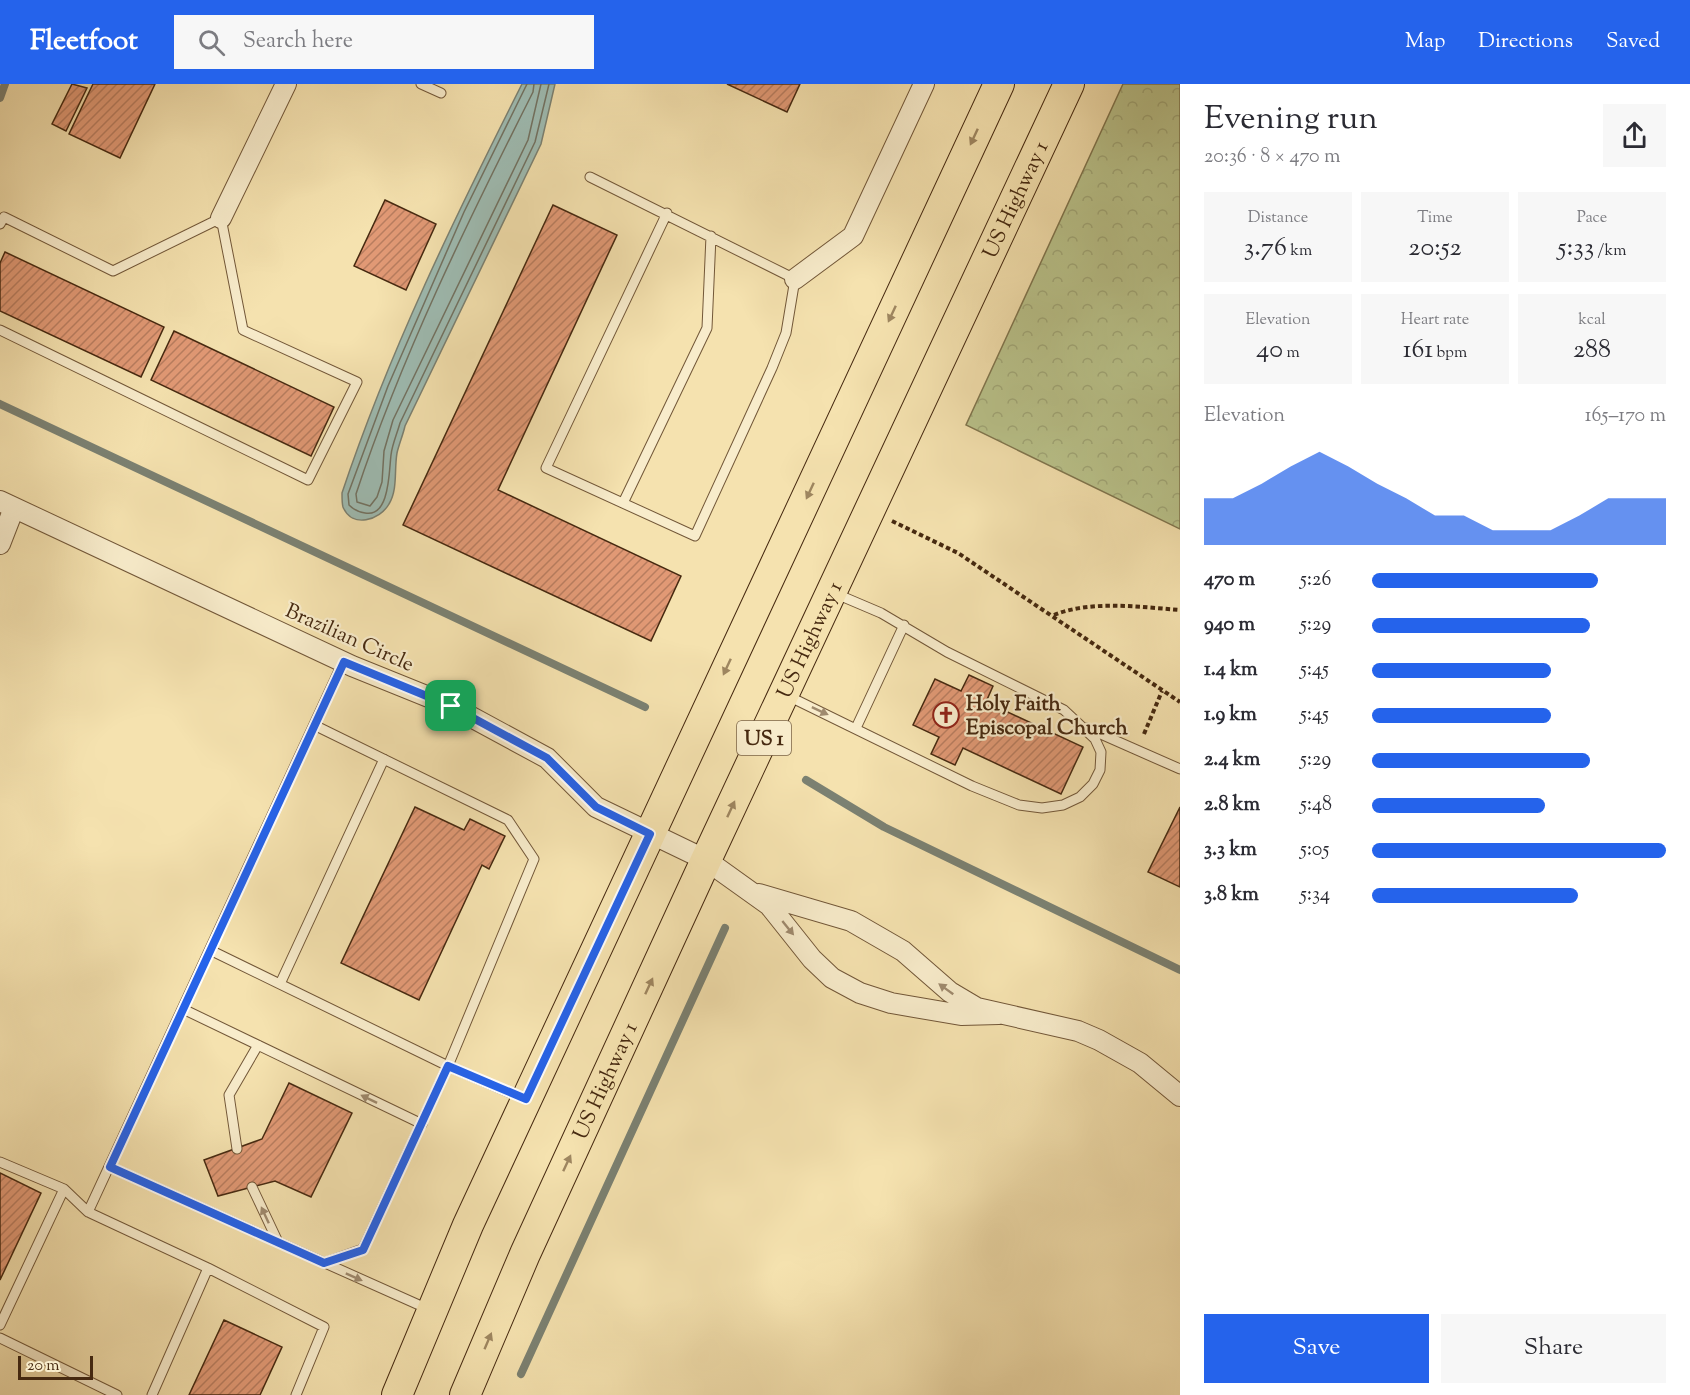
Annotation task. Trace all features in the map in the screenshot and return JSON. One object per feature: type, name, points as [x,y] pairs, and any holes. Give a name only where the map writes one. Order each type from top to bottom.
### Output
[{"type":"main road","name":"US 1","points":[[397,1395],[431,1311],[526,1099],[999,84]]},
{"type":"main road","name":"US Highway 1","points":[[465,1395],[530,1243],[706,860],[1069,84]]},
{"type":"street","points":[[221,218],[286,84]]},
{"type":"street","points":[[795,279],[853,236],[924,84]]},
{"type":"street","name":"Brazilian Circle","points":[[0,544],[7,504],[344,662],[451,706],[547,758],[596,807],[706,860],[769,905],[812,959],[832,978],[860,993],[891,1003],[961,1015],[999,1014]]},
{"type":"street","points":[[745,889],[851,921],[903,951],[950,992],[977,1008],[1078,1031],[1099,1040],[1140,1063],[1180,1096]]},
{"type":"lane","points":[[421,84],[441,93]]},
{"type":"lane","points":[[590,177],[667,213],[795,279],[786,333],[695,536],[546,468],[667,213]]},
{"type":"lane","points":[[0,224],[4,217],[113,271],[221,218],[243,330],[357,382],[308,480],[0,330]]},
{"type":"lane","points":[[623,503],[707,328],[711,236]]},
{"type":"lane","points":[[784,694],[972,786],[1020,805],[1042,808],[1063,805],[1080,797],[1093,784],[1100,770],[1101,752],[1095,738],[1064,710],[947,652],[904,625],[832,592]]},
{"type":"lane","points":[[856,728],[904,625]]},
{"type":"lane","points":[[88,1212],[344,662]]},
{"type":"lane","points":[[314,726],[508,820],[534,859],[448,1066],[363,1250],[324,1263]]},
{"type":"lane","points":[[1082,726],[1180,769]]},
{"type":"lane","points":[[280,984],[384,759]]},
{"type":"lane","points":[[210,950],[448,1066],[526,1099]]},
{"type":"lane","points":[[183,1009],[422,1124]]},
{"type":"lane","points":[[237,1149],[229,1095],[258,1045]]},
{"type":"lane","points":[[0,1162],[64,1189],[88,1212],[208,1268],[324,1327],[296,1395]]},
{"type":"lane","points":[[110,1167],[431,1311]]},
{"type":"lane","points":[[252,1187],[278,1242]]},
{"type":"lane","points":[[0,1325],[64,1189]]},
{"type":"lane","points":[[152,1395],[208,1268]]},
{"type":"lane","points":[[0,1338],[117,1395]]},
{"type":"path","points":[[870,510],[958,553],[1180,702]]},
{"type":"path","points":[[1053,616],[1072,608],[1143,607],[1180,610]]},
{"type":"path","points":[[1136,749],[1162,691]]},
{"type":"green space","points":[[1123,84],[1180,84],[1180,529],[966,425]]},
{"type":"water","points":[[522,84],[555,84],[541,144],[405,426],[397,453],[395,486],[389,504],[385,510],[373,518],[359,520],[353,518],[343,507],[342,493],[360,440],[424,286]]},
{"type":"building","points":[[72,84],[87,88],[66,131],[52,124]]},
{"type":"building","points":[[93,84],[155,84],[120,158],[69,134]]},
{"type":"building","points":[[727,84],[800,84],[787,112]]},
{"type":"building","points":[[385,200],[436,224],[406,290],[354,266]]},
{"type":"building","points":[[553,205],[617,235],[498,490],[681,576],[651,641],[403,525]]},
{"type":"building","points":[[5,252],[164,327],[141,377],[0,311],[0,263]]},
{"type":"building","points":[[174,331],[334,407],[311,456],[151,380]]},
{"type":"building","points":[[969,675],[993,686],[986,702],[1083,747],[1061,794],[963,748],[955,765],[931,754],[939,737],[913,725],[935,679],[961,691]]},
{"type":"building","points":[[415,807],[464,830],[470,819],[505,836],[489,869],[482,865],[419,1000],[341,963]]},
{"type":"building","points":[[1180,807],[1180,887],[1148,872]]},
{"type":"building","points":[[289,1083],[352,1113],[311,1197],[275,1181],[218,1196],[204,1160],[262,1139]]},
{"type":"building","points":[[0,1173],[41,1193],[0,1280]]},
{"type":"building","points":[[224,1320],[282,1347],[260,1395],[189,1395]]},
{"type":"waterway","points":[[0,98],[5,84]]},
{"type":"waterway","points":[[0,404],[645,707]]},
{"type":"waterway","points":[[806,780],[884,827],[1180,970]]},
{"type":"waterway","points":[[521,1374],[725,928]]},
{"type":"place","name":"Holy Faith Episcopal Church","points":[[946,715]]},
{"type":"route","points":[[344,662],[451,706],[547,758],[596,807],[650,834],[526,1099],[448,1066],[363,1250],[324,1263],[110,1167],[344,662]]}]
